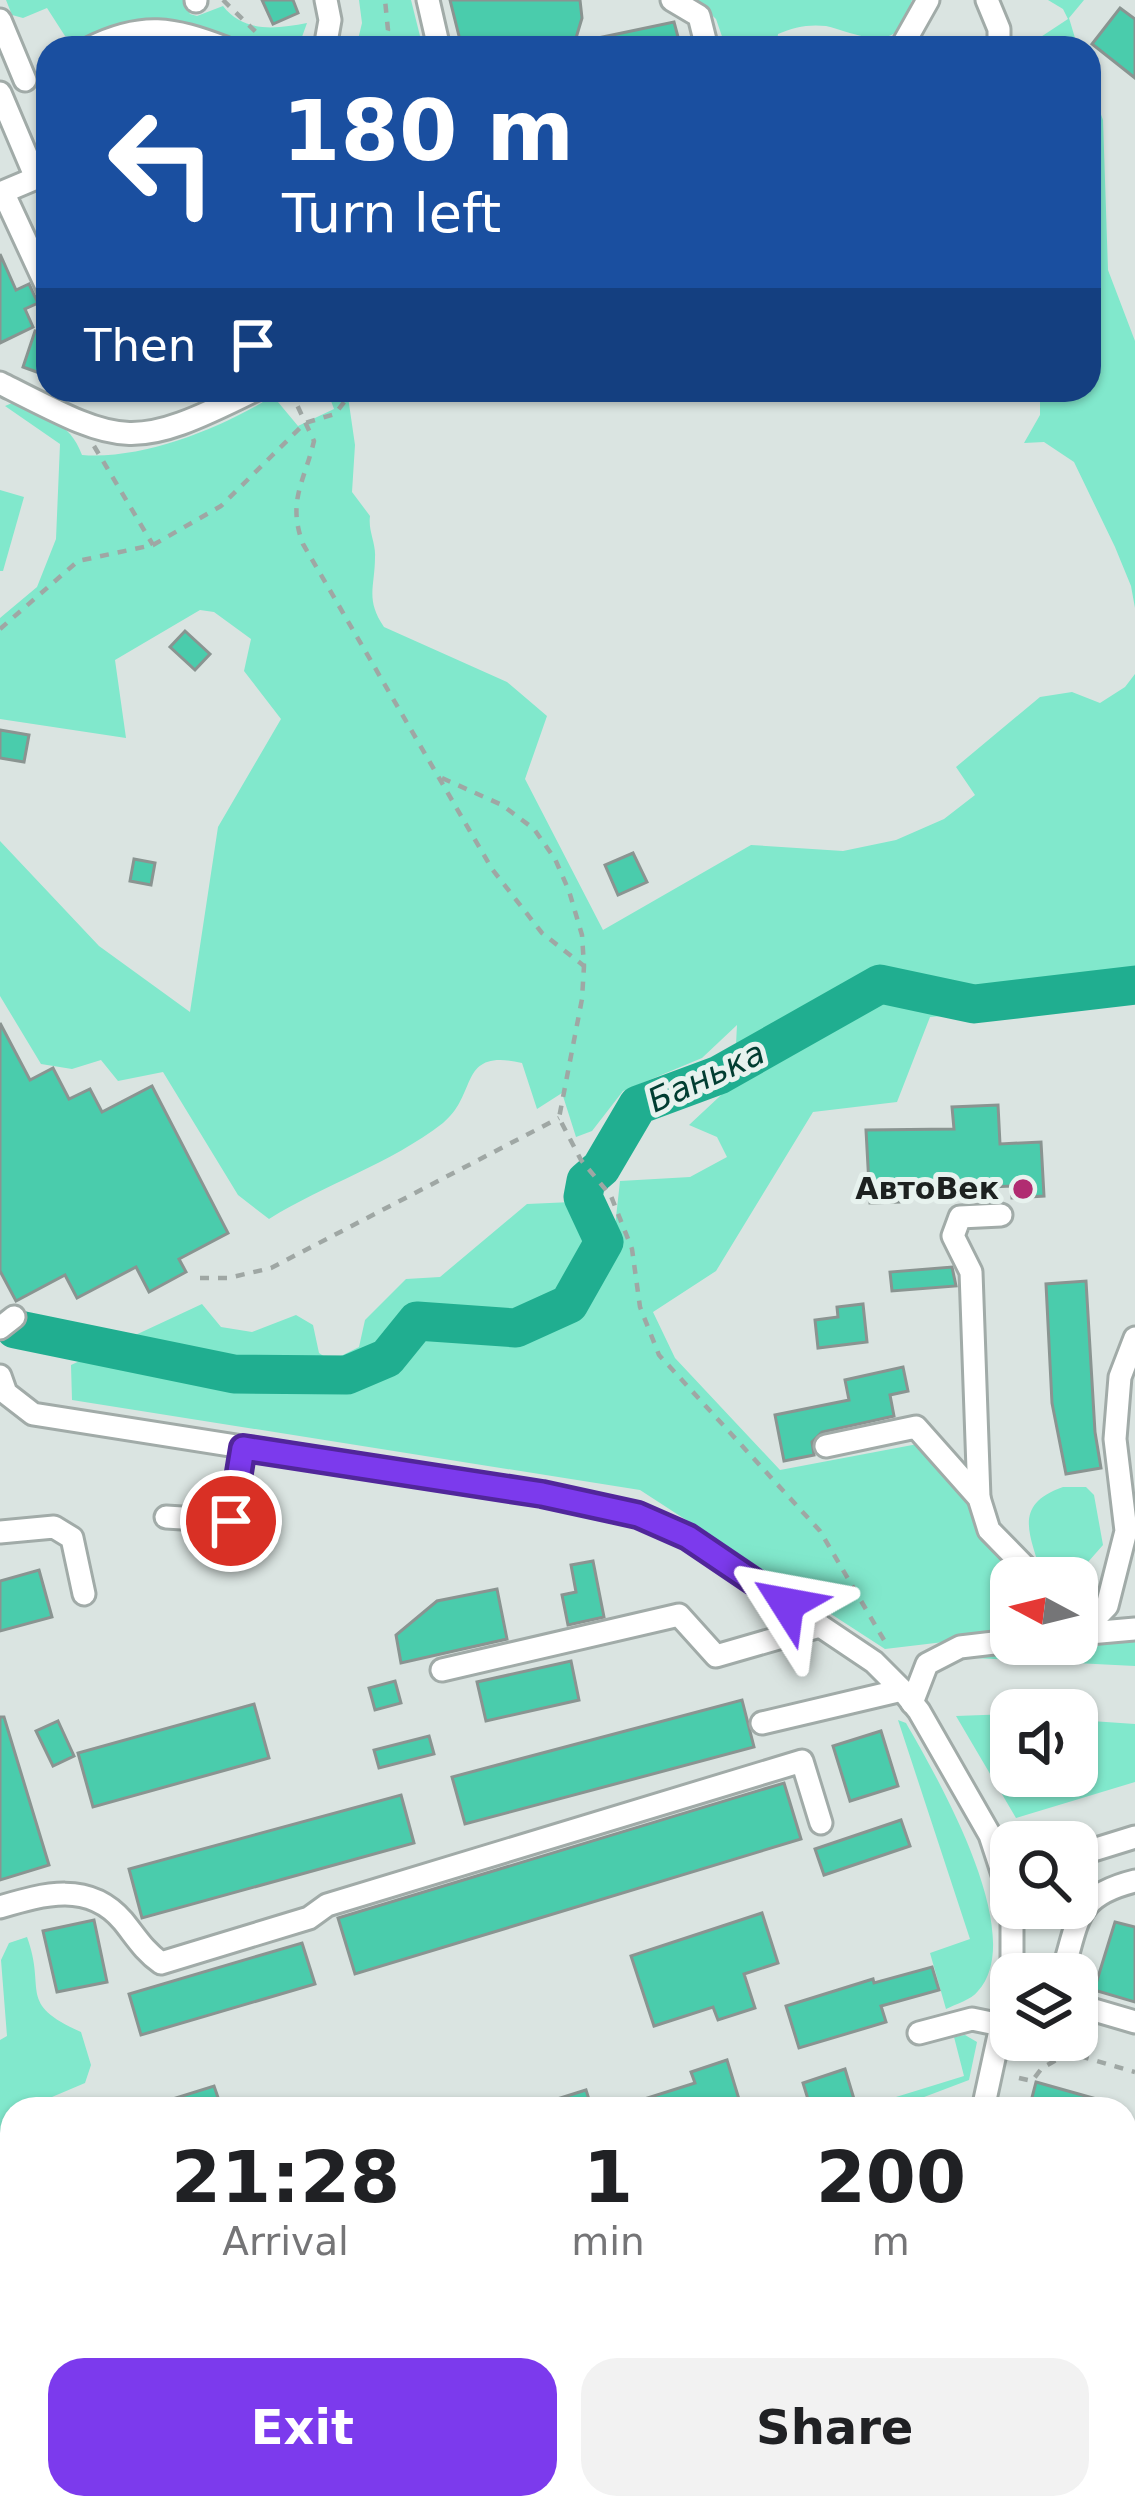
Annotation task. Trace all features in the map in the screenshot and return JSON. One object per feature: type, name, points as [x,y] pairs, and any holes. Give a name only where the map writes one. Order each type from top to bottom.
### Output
[{"type":"street","points":[[326,0],[327,36]]},
{"type":"street","points":[[428,0],[436,36]]},
{"type":"street","points":[[673,0],[699,16],[704,36]]},
{"type":"street","points":[[908,36],[928,0]]},
{"type":"street","points":[[987,0],[998,36]]},
{"type":"street","points":[[0,20],[25,80]]},
{"type":"street","points":[[123,36],[142,29],[194,36]]},
{"type":"street","points":[[36,75],[0,93],[36,163]]},
{"type":"street","points":[[36,178],[4,192],[36,263]]},
{"type":"street","points":[[0,383],[36,402]]},
{"type":"street","points":[[37,402],[85,427],[114,435],[161,432],[228,402]]},
{"type":"street","points":[[1001,1215],[960,1217],[953,1237],[971,1272],[979,1498],[989,1530],[1015,1557]]},
{"type":"street","points":[[1098,1613],[1107,1606],[1126,1531],[1115,1438],[1120,1377],[1135,1338]]},
{"type":"street","points":[[2,1393],[33,1414],[542,1494],[638,1515],[688,1537],[874,1661],[907,1696],[990,1835]]},
{"type":"street","points":[[826,1446],[916,1427],[979,1498]]},
{"type":"street","points":[[166,1517],[231,1521],[243,1448]]},
{"type":"street","points":[[0,1532],[54,1527],[72,1538],[84,1594]]},
{"type":"street","points":[[442,1670],[679,1615],[716,1656],[820,1626]]},
{"type":"street","points":[[1098,1630],[1135,1629]]},
{"type":"street","points":[[762,1723],[907,1696],[927,1664],[960,1647],[990,1643]]},
{"type":"street","points":[[0,1907],[46,1893],[76,1893],[106,1902],[144,1951],[161,1963],[309,1918],[327,1905],[802,1761],[821,1823]]},
{"type":"street","points":[[1098,1848],[1135,1837]]},
{"type":"street","points":[[1069,1953],[1083,1907],[1103,1889],[1135,1880]]},
{"type":"street","points":[[1098,2011],[1135,2022]]},
{"type":"street","points":[[919,2033],[972,2019],[990,2023]]},
{"type":"street","points":[[986,2097],[993,2061]]},
{"type":"path","points":[[223,0],[258,36]]},
{"type":"path","points":[[386,0],[386,36]]},
{"type":"path","points":[[295,402],[314,441],[293,518],[303,544],[492,869],[542,933],[584,966]]},
{"type":"path","points":[[0,629],[78,561],[153,544],[221,506],[305,423],[335,414],[344,402]]},
{"type":"path","points":[[85,427],[108,476],[153,544]]},
{"type":"path","points":[[442,778],[502,805],[534,829],[569,891],[582,935],[584,966],[559,1118],[581,1160],[611,1196],[632,1250],[640,1307],[659,1354],[820,1531],[884,1640]]},
{"type":"path","points":[[200,1278],[228,1278],[271,1268],[559,1118]]},
{"type":"path","points":[[1019,2078],[1032,2081],[1042,2068],[1069,2053],[1135,2072]]},
{"type":"green space","points":[[6,0],[184,0],[190,14],[197,16],[223,6],[251,25],[307,23],[302,36],[65,36],[47,8],[23,18],[12,15]]},
{"type":"green space","points":[[359,0],[411,0],[420,36],[359,36]]},
{"type":"green space","points":[[696,0],[912,0],[901,27],[888,36],[807,26],[778,36],[722,36],[716,19]]},
{"type":"green space","points":[[1048,0],[1084,0],[1069,18],[1074,36],[1042,36],[1068,19],[1063,9]]},
{"type":"green space","points":[[1101,115],[1108,270],[1135,341],[1135,608],[1115,547],[1074,462],[1044,442],[1024,443],[1040,415],[1040,402],[1101,402]]},
{"type":"green space","points":[[262,402],[278,402],[298,426],[334,409],[331,402],[349,402],[355,445],[352,492],[370,516],[375,552],[373,600],[384,627],[507,682],[547,716],[525,779],[603,930],[751,845],[843,851],[896,840],[944,819],[975,795],[956,767],[1040,697],[1072,692],[1100,703],[1125,687],[1135,674],[1135,998],[930,1017],[897,1102],[813,1112],[716,1271],[653,1312],[675,1358],[780,1470],[923,1443],[968,1496],[982,1530],[1006,1557],[990,1557],[990,1636],[885,1649],[640,1490],[72,1400],[71,1365],[202,1304],[221,1327],[252,1332],[296,1315],[313,1325],[319,1353],[331,1361],[359,1347],[365,1320],[406,1279],[440,1277],[527,1204],[572,1202],[613,1245],[620,1181],[690,1177],[727,1157],[717,1137],[689,1125],[734,1083],[737,1025],[702,1058],[623,1091],[592,1131],[576,1137],[562,1093],[537,1109],[522,1063],[487,1062],[472,1076],[443,1123],[269,1219],[238,1195],[163,1072],[118,1081],[101,1060],[72,1069],[41,1064],[0,996],[0,841],[99,946],[190,1012],[218,827],[281,719],[244,671],[251,639],[214,612],[200,610],[115,660],[126,738],[0,719],[0,618],[37,587],[56,539],[60,444],[5,406],[12,403],[54,421],[70,434],[82,455],[156,447]]},
{"type":"green space","points":[[0,490],[24,497],[3,571],[0,571]]},
{"type":"green space","points":[[1063,1487],[1086,1487],[1094,1495],[1103,1545],[1092,1557],[1037,1557],[1029,1522],[1031,1512],[1047,1494]]},
{"type":"green space","points":[[1135,1637],[1135,1666],[1098,1664],[1098,1641]]},
{"type":"green space","points":[[990,1652],[990,1659],[975,1658],[968,1654]]},
{"type":"green space","points":[[990,1715],[990,1774],[956,1716]]},
{"type":"green space","points":[[898,1720],[906,1723],[956,1817],[986,1896],[993,1933],[990,1968],[978,1991],[946,2009],[930,1953],[970,1939]]},
{"type":"green space","points":[[1098,1721],[1135,1724],[1135,1782],[1098,1793]]},
{"type":"green space","points":[[1004,1797],[1085,1797],[1016,1818]]},
{"type":"green space","points":[[27,1937],[41,2003],[48,2013],[81,2032],[91,2065],[85,2083],[52,2097],[0,2097],[0,2040],[7,2036],[1,1960],[9,1943]]},
{"type":"green space","points":[[965,2035],[977,2042],[969,2080],[924,2097],[896,2097],[964,2076],[954,2037]]},
{"type":"building","points":[[262,0],[293,0],[298,13],[273,24]]},
{"type":"building","points":[[450,0],[580,0],[582,18],[577,36],[459,36]]},
{"type":"building","points":[[1120,8],[1135,19],[1135,78],[1101,51],[1098,36]]},
{"type":"building","points":[[674,22],[678,36],[608,36]]},
{"type":"building","points":[[0,254],[16,290],[29,284],[36,304],[25,309],[33,327],[0,343]]},
{"type":"building","points":[[35,331],[36,331],[36,372],[23,367]]},
{"type":"building","points":[[185,631],[210,654],[195,670],[170,647]]},
{"type":"building","points":[[0,730],[29,735],[24,762],[0,758]]},
{"type":"building","points":[[633,853],[647,882],[618,895],[605,865]]},
{"type":"building","points":[[134,859],[155,863],[151,885],[130,881]]},
{"type":"building","points":[[0,1023],[30,1080],[53,1068],[69,1099],[90,1089],[102,1112],[152,1086],[228,1233],[179,1259],[186,1272],[149,1292],[136,1267],[77,1298],[65,1275],[16,1301],[0,1271]]},
{"type":"building","points":[[998,1105],[1000,1144],[1041,1142],[1044,1196],[1012,1198],[1011,1186],[952,1189],[952,1199],[936,1200],[935,1189],[899,1191],[899,1202],[870,1203],[866,1130],[954,1129],[952,1107]]},
{"type":"building","points":[[952,1267],[956,1286],[892,1291],[890,1272]]},
{"type":"building","points":[[1086,1281],[1101,1468],[1066,1474],[1052,1403],[1046,1284]]},
{"type":"building","points":[[863,1304],[867,1342],[818,1348],[815,1320],[838,1317],[837,1307]]},
{"type":"building","points":[[903,1367],[908,1391],[890,1395],[894,1416],[822,1432],[812,1442],[814,1455],[784,1461],[775,1415],[849,1400],[845,1380]]},
{"type":"building","points":[[593,1561],[604,1617],[568,1625],[562,1595],[576,1592],[571,1565]]},
{"type":"building","points":[[39,1570],[52,1617],[0,1631],[0,1581]]},
{"type":"building","points":[[497,1589],[507,1639],[401,1663],[396,1635],[437,1601]]},
{"type":"building","points":[[571,1661],[579,1700],[486,1721],[477,1682]]},
{"type":"building","points":[[395,1681],[401,1703],[375,1710],[369,1688]]},
{"type":"building","points":[[742,1700],[754,1747],[465,1824],[452,1777]]},
{"type":"building","points":[[254,1704],[269,1758],[93,1807],[78,1753]]},
{"type":"building","points":[[0,1717],[4,1717],[49,1865],[0,1880]]},
{"type":"building","points":[[58,1721],[74,1756],[53,1766],[36,1731]]},
{"type":"building","points":[[881,1731],[898,1786],[850,1801],[833,1746]]},
{"type":"building","points":[[429,1736],[434,1754],[379,1768],[374,1750]]},
{"type":"building","points":[[784,1783],[801,1839],[355,1974],[338,1918]]},
{"type":"building","points":[[401,1795],[414,1843],[142,1918],[129,1869]]},
{"type":"building","points":[[901,1820],[910,1846],[824,1875],[815,1849]]},
{"type":"building","points":[[762,1913],[778,1963],[744,1974],[755,2008],[718,2020],[713,2007],[654,2026],[631,1956]]},
{"type":"building","points":[[94,1920],[107,1982],[57,1992],[43,1931]]},
{"type":"building","points":[[1115,1922],[1135,1927],[1135,2002],[1098,1991]]},
{"type":"building","points":[[302,1943],[315,1984],[141,2035],[129,1994]]},
{"type":"building","points":[[932,1967],[939,1990],[881,2006],[886,2022],[799,2048],[786,2006],[873,1979],[874,1983]]},
{"type":"building","points":[[727,2060],[738,2097],[650,2097],[695,2083],[691,2072]]},
{"type":"building","points":[[845,2069],[853,2097],[807,2097],[803,2083]]},
{"type":"building","points":[[1036,2082],[1089,2097],[1032,2097]]},
{"type":"building","points":[[214,2086],[218,2097],[179,2097]]},
{"type":"waterway","name":"Банька","points":[[15,1329],[234,1374],[347,1375],[387,1358],[417,1321],[516,1328],[569,1304],[604,1242],[583,1197],[586,1181],[601,1168],[638,1105],[719,1075],[880,984],[974,1004],[1135,985]]},
{"type":"place","name":"АвтоВек","points":[[1023,1189]]},
{"type":"route","points":[[231,1521],[243,1448],[542,1494],[638,1515],[688,1537],[787,1604]]}]
